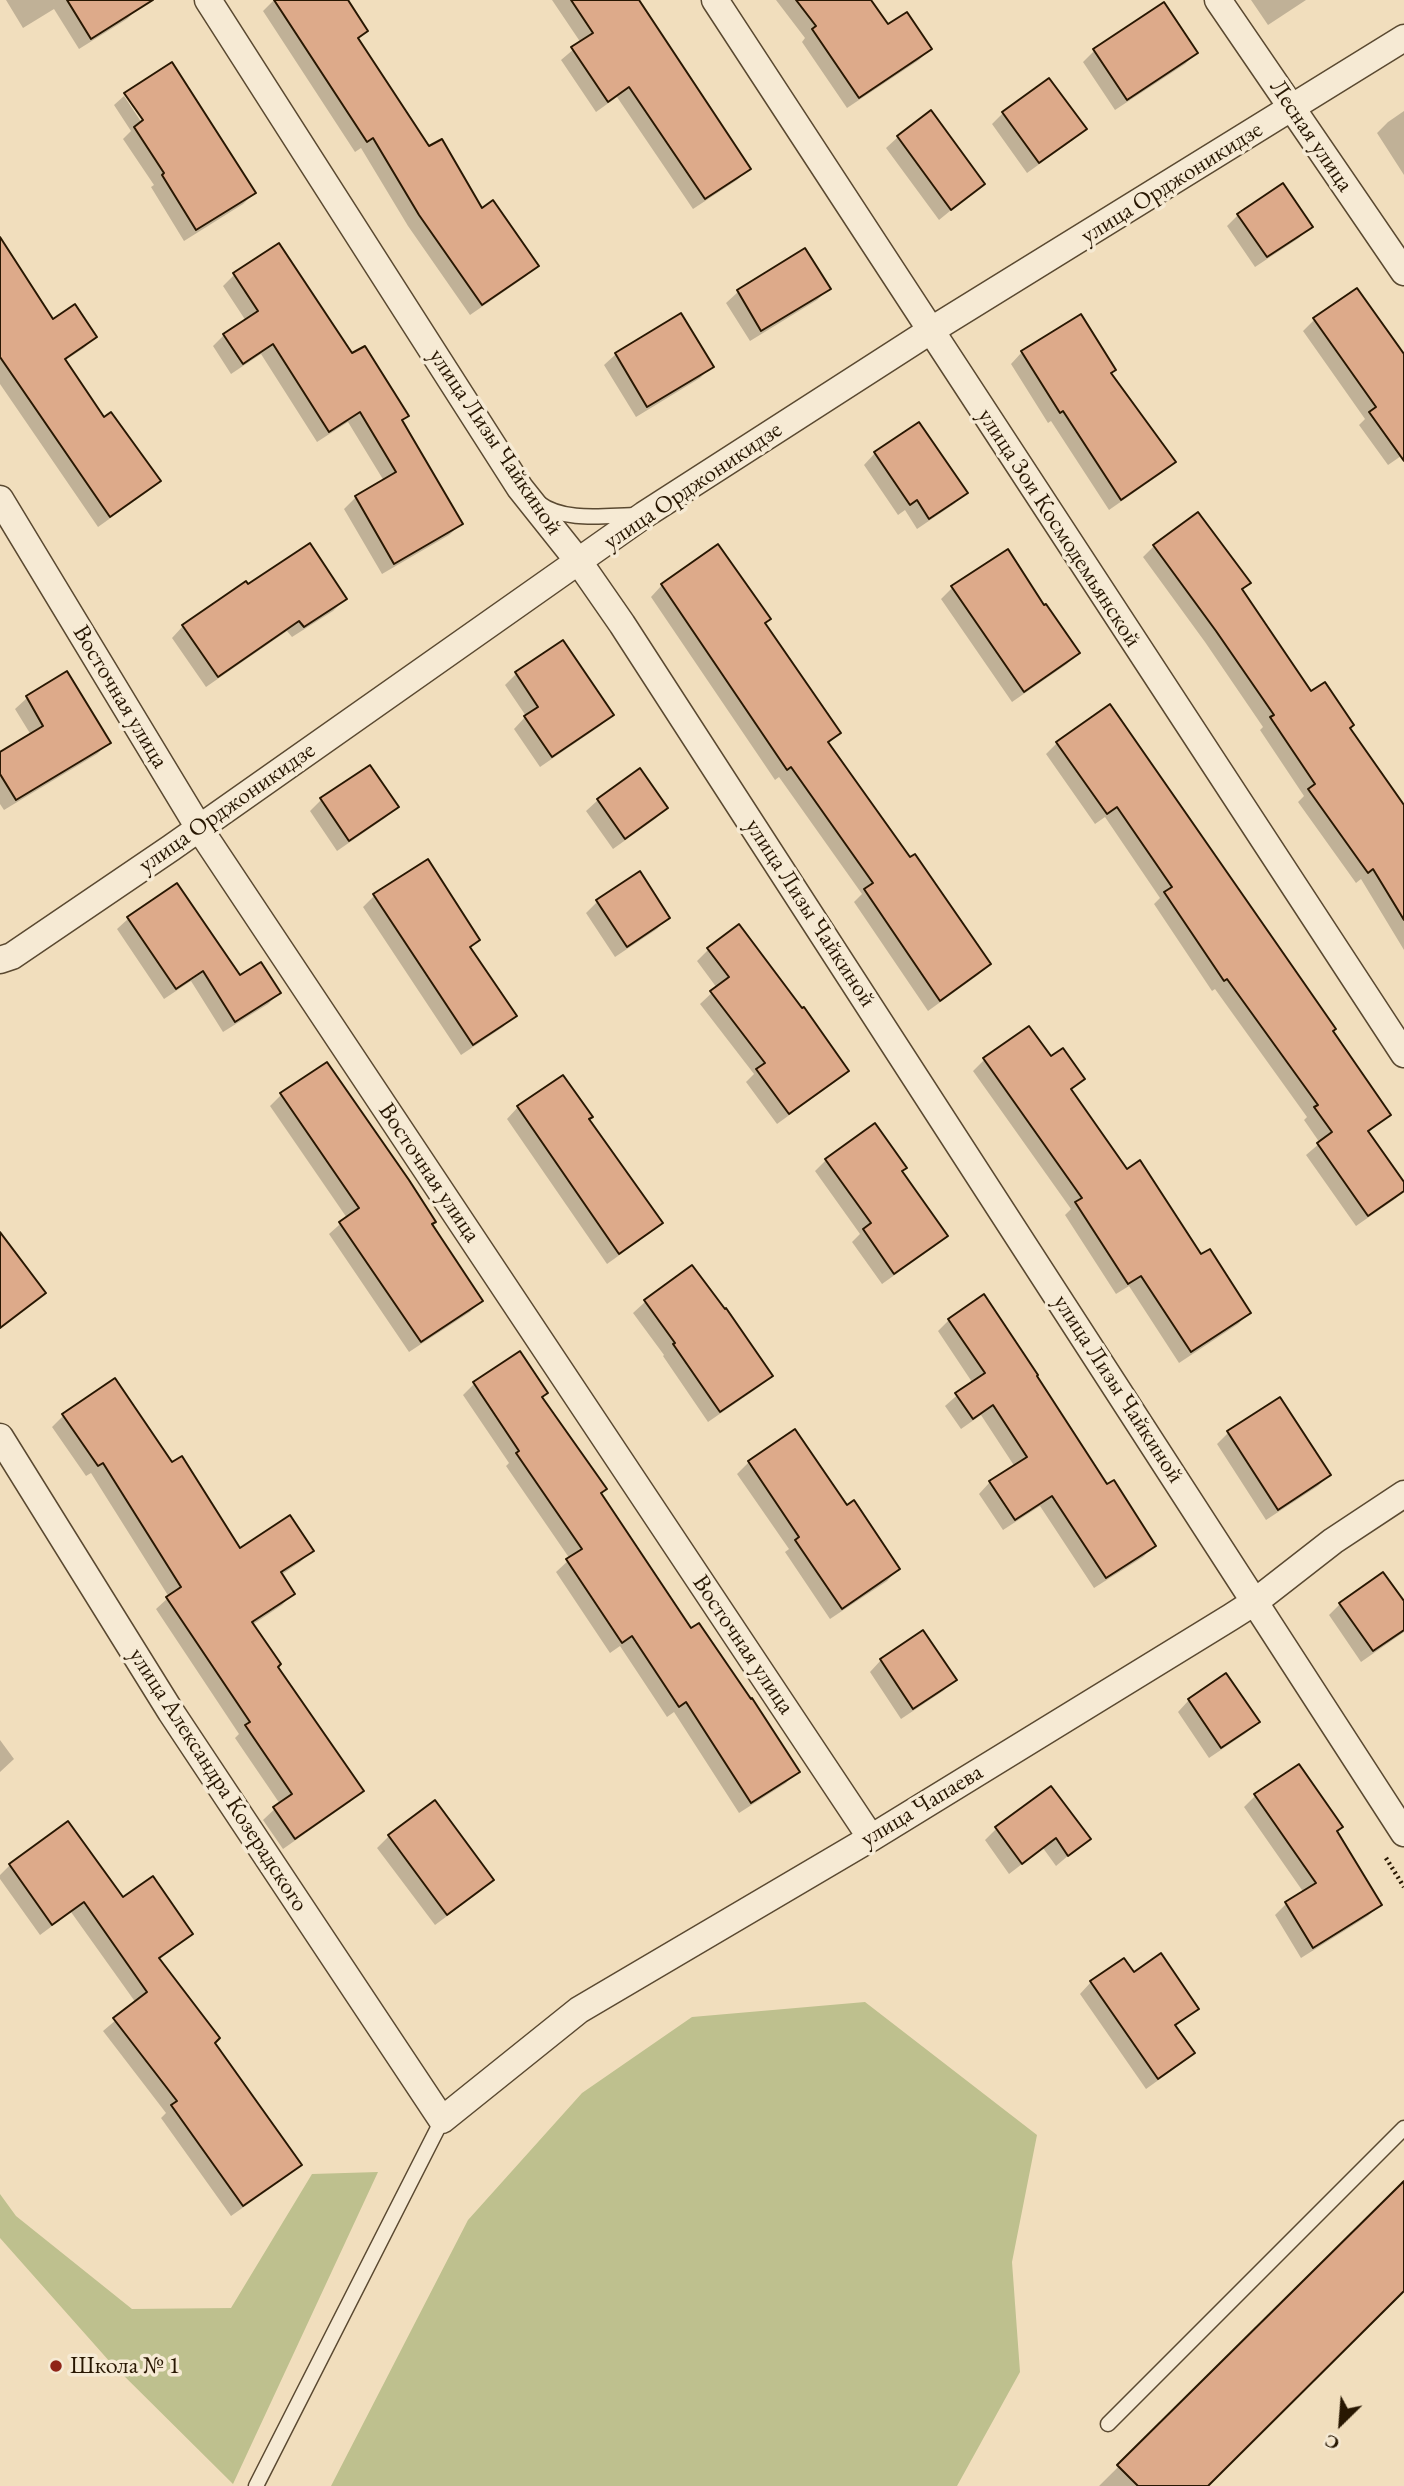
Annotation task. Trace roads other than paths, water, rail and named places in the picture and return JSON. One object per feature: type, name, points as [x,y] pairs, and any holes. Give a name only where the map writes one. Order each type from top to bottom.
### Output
[{"type":"street","name":"улица Лизы Чайкиной","points":[[208,0],[520,488],[579,562],[630,636],[1404,1833]]},
{"type":"street","name":"улица Зои Космодемьянской","points":[[715,0],[1404,1055]]},
{"type":"street","name":"Лесная улица","points":[[1218,0],[1404,272]]},
{"type":"street","name":"улица Орджоникидзе","points":[[0,960],[12,956],[199,828],[643,515],[930,331],[1404,38]]},
{"type":"street","name":"Восточная улица","points":[[0,499],[199,828],[871,1838]]},
{"type":"street","name":"улица Александра Козерадского","points":[[0,1437],[171,1712],[442,2120]]},
{"type":"street","name":"улица Чапаева","points":[[442,2120],[579,2010],[871,1838],[1256,1601],[1333,1541],[1404,1494]]},
{"type":"lane","points":[[520,488],[545,508],[576,516],[643,515]]},
{"type":"lane","points":[[256,2486],[442,2120]]},
{"type":"lane","points":[[1108,2424],[1404,2128]]},
{"type":"place","name":"Школа № 1","points":[[56,2366]]}]
